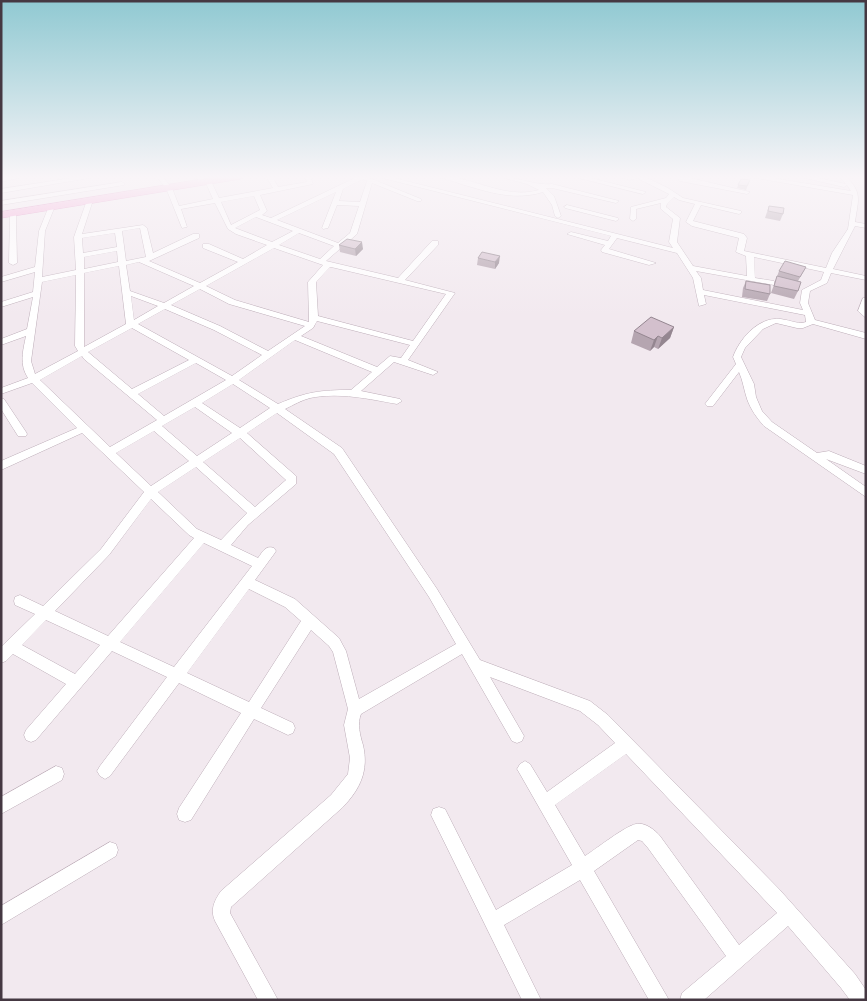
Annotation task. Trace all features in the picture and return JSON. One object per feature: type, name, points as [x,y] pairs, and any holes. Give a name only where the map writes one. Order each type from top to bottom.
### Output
[{"type":"street","points":[[12,263],[13,223]]},
{"type":"street","points":[[46,223],[42,231],[39,280],[26,361],[29,372],[83,429],[149,493],[193,532],[260,564]]},
{"type":"street","points":[[83,223],[78,237],[80,256],[78,339],[82,351],[131,394],[197,461],[256,513]]},
{"type":"street","points":[[182,223],[184,228]]},
{"type":"street","points":[[228,223],[230,228],[271,245],[324,263],[451,293],[404,360]]},
{"type":"street","points":[[230,228],[241,223]]},
{"type":"street","points":[[275,223],[340,246]]},
{"type":"street","points":[[325,228],[327,223]]},
{"type":"street","points":[[313,321],[312,282],[324,263],[353,234],[357,223]]},
{"type":"street","points":[[577,223],[678,251]]},
{"type":"street","points":[[674,223],[673,242],[697,278],[702,304]]},
{"type":"street","points":[[691,223],[694,225],[741,236],[743,238],[740,252],[866,278]]},
{"type":"street","points":[[866,226],[852,224],[850,233],[836,252],[830,271],[824,281],[806,290],[804,303],[809,317],[807,325],[774,320],[760,325],[739,351],[737,357],[750,384],[751,397],[758,412],[768,424],[866,493]]},
{"type":"street","points":[[78,237],[138,226],[144,228],[147,259]]},
{"type":"street","points":[[118,230],[124,263],[130,323]]},
{"type":"street","points":[[1,391],[34,378],[298,231]]},
{"type":"street","points":[[571,234],[609,244]]},
{"type":"street","points":[[616,235],[606,248],[608,251],[652,263]]},
{"type":"street","points":[[39,280],[147,259],[196,236]]},
{"type":"street","points":[[401,280],[435,243]]},
{"type":"street","points":[[206,246],[242,261]]},
{"type":"street","points":[[80,256],[122,248]]},
{"type":"street","points":[[750,255],[751,279]]},
{"type":"street","points":[[147,259],[232,302],[416,344]]},
{"type":"street","points":[[1,280],[40,268]]},
{"type":"street","points":[[692,268],[771,283]]},
{"type":"street","points":[[846,274],[866,288]]},
{"type":"street","points":[[126,292],[165,304],[214,325],[269,355]]},
{"type":"street","points":[[700,292],[809,317],[866,336]]},
{"type":"street","points":[[1,305],[37,293]]},
{"type":"street","points":[[866,300],[862,310],[866,316]]},
{"type":"street","points":[[108,453],[233,380],[294,337],[313,321]]},
{"type":"street","points":[[130,323],[233,380],[338,451],[433,593],[517,736]]},
{"type":"street","points":[[1,342],[30,331]]},
{"type":"street","points":[[294,337],[378,370]]},
{"type":"street","points":[[352,393],[393,358],[404,360],[433,372]]},
{"type":"street","points":[[131,394],[197,359]]},
{"type":"street","points":[[710,404],[740,365]]},
{"type":"street","points":[[1,657],[104,552],[149,493],[276,409],[314,394],[352,393],[397,401]]},
{"type":"street","points":[[1,401],[22,434]]},
{"type":"street","points":[[196,403],[239,433],[292,479],[291,484],[244,522],[222,547]]},
{"type":"street","points":[[1,466],[83,429]]},
{"type":"street","points":[[815,457],[829,455],[866,470]]},
{"type":"street","points":[[31,735],[202,537]]},
{"type":"street","points":[[105,771],[270,551]]},
{"type":"street","points":[[247,582],[290,603],[334,642],[339,651],[354,709],[351,723],[358,758],[356,775],[337,801],[227,897],[222,905],[221,915],[269,1000]]},
{"type":"street","points":[[20,601],[178,674],[288,728]]},
{"type":"street","points":[[185,814],[253,711],[310,619]]},
{"type":"street","points":[[354,709],[361,703],[464,646]]},
{"type":"street","points":[[12,647],[76,682]]},
{"type":"street","points":[[474,664],[585,706],[603,720],[789,914],[848,981],[861,1000]]},
{"type":"street","points":[[545,803],[627,744]]},
{"type":"street","points":[[524,769],[660,1000]]},
{"type":"street","points":[[1,806],[56,774]]},
{"type":"street","points":[[439,816],[532,1000]]},
{"type":"street","points":[[493,922],[583,868],[636,832],[647,834],[738,958]]},
{"type":"street","points":[[1,916],[110,850]]},
{"type":"street","points":[[689,1000],[789,914]]},
{"type":"building","points":[[347,239],[362,242],[355,249],[339,245]]},
{"type":"building","points":[[482,252],[500,256],[495,262],[478,258]]},
{"type":"building","points":[[785,261],[806,267],[800,277],[779,271]]},
{"type":"building","points":[[777,276],[801,282],[798,291],[774,286]]},
{"type":"building","points":[[746,281],[770,285],[770,294],[745,289]]},
{"type":"building","points":[[651,317],[674,327],[662,338],[658,336],[654,340],[634,331]]}]
